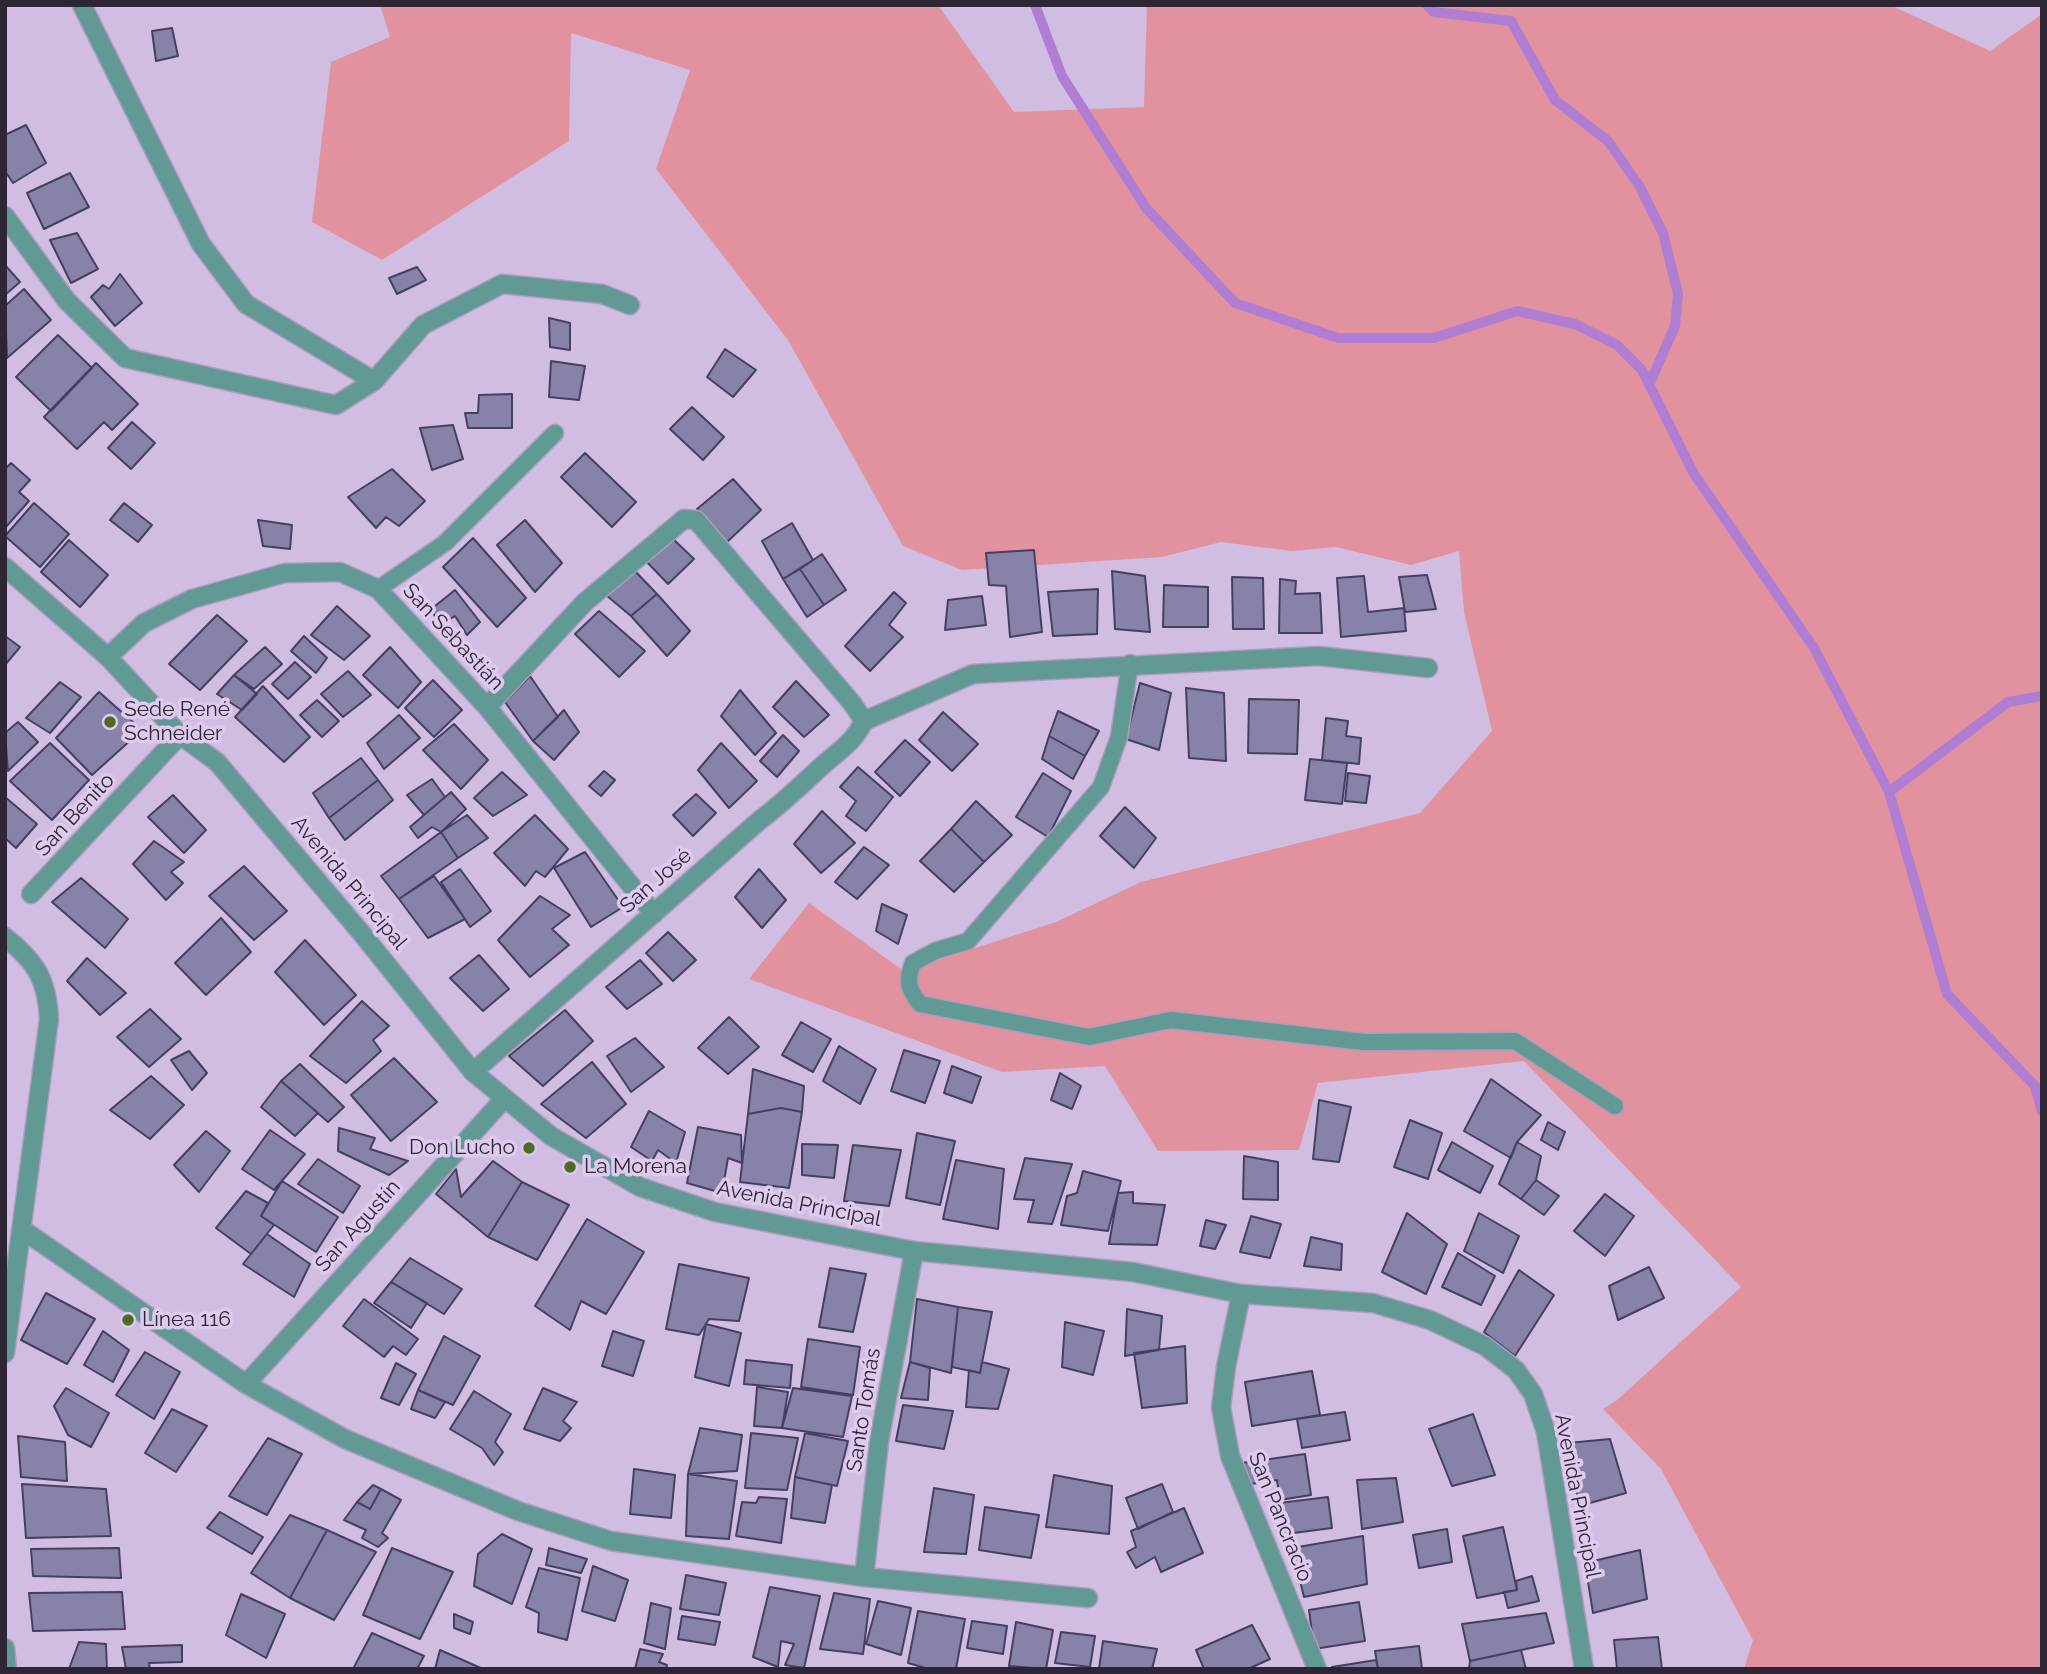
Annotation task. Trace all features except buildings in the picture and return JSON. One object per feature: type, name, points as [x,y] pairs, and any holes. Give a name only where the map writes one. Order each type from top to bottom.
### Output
[{"type":"street","points":[[82,5],[201,244],[246,304],[374,381]]},
{"type":"street","points":[[5,216],[67,301],[125,358],[336,405],[374,381],[423,325],[502,284],[602,294],[630,305]]},
{"type":"street","points":[[487,707],[585,602],[684,519],[696,520],[852,703],[864,721],[973,674],[1130,663],[1319,656],[1428,668]]},
{"type":"street","name":"Avenida Principal","points":[[5,567],[108,657],[180,735],[217,762],[363,935],[473,1072],[503,1100],[551,1136],[640,1188],[715,1212],[914,1251],[1133,1272],[1241,1294],[1373,1303],[1430,1320],[1485,1346],[1516,1370],[1533,1394],[1546,1432],[1584,1669]]},
{"type":"street","name":"San Sebastián","points":[[108,657],[144,623],[192,599],[285,573],[340,572],[378,589],[487,707],[654,914]]},
{"type":"street","name":"San José","points":[[473,1072],[760,820],[799,791],[822,766],[855,739],[864,721]]},
{"type":"street","name":"San Benito","points":[[31,894],[180,735]]},
{"type":"street","points":[[5,937],[31,961],[48,993],[49,1019],[5,1353]]},
{"type":"street","name":"San Agustín","points":[[246,1384],[503,1100]]},
{"type":"street","points":[[23,1230],[246,1384],[345,1439],[518,1511],[611,1541],[864,1577],[1088,1598]]},
{"type":"street","name":"Santo Tomás","points":[[864,1577],[879,1442],[914,1251]]},
{"type":"street","name":"San Pancracio","points":[[1241,1294],[1221,1407],[1230,1456],[1317,1669]]},
{"type":"street","points":[[5,1648],[7,1669]]},
{"type":"lane","points":[[378,589],[445,543],[555,433]]},
{"type":"lane","points":[[1130,663],[1119,737],[1101,787],[968,941],[935,951],[913,963],[907,979],[911,992],[920,1004],[1088,1037],[1171,1020],[1364,1042],[1515,1041],[1615,1106]]},
{"type":"shaded area","points":[[380,5],[938,5],[1014,112],[1144,107],[1147,5],[1890,5],[1990,51],[2042,14],[2042,1669],[1744,1669],[1753,1640],[1661,1469],[1603,1409],[1616,1401],[1741,1287],[1524,1061],[1318,1083],[1299,1150],[1158,1151],[1105,1066],[1002,1072],[749,979],[809,903],[904,971],[1056,922],[1141,882],[1420,813],[1492,731],[1464,612],[1459,551],[1411,565],[1336,547],[1292,551],[1221,542],[1162,557],[962,570],[903,546],[788,340],[656,169],[690,70],[571,33],[569,141],[382,260],[312,222],[331,62],[390,37]]},
{"type":"waterway","points":[[1035,5],[1062,76],[1146,208],[1235,303],[1338,338],[1434,338],[1517,311],[1575,324],[1617,345],[1642,370],[1694,474],[1814,648],[1889,792],[1947,994],[2035,1086],[2042,1112]]},
{"type":"waterway","points":[[1427,5],[1434,12],[1511,21],[1555,100],[1608,141],[1640,187],[1663,233],[1678,294],[1675,326],[1649,385]]},
{"type":"waterway","points":[[1889,792],[2008,702],[2042,696]]},
{"type":"place","name":"Sede René Schneider","points":[[110,722]]},
{"type":"place","name":"Don Lucho","points":[[529,1148]]},
{"type":"place","name":"La Morena","points":[[570,1167]]},
{"type":"place","name":"Línea 116","points":[[128,1320]]}]
